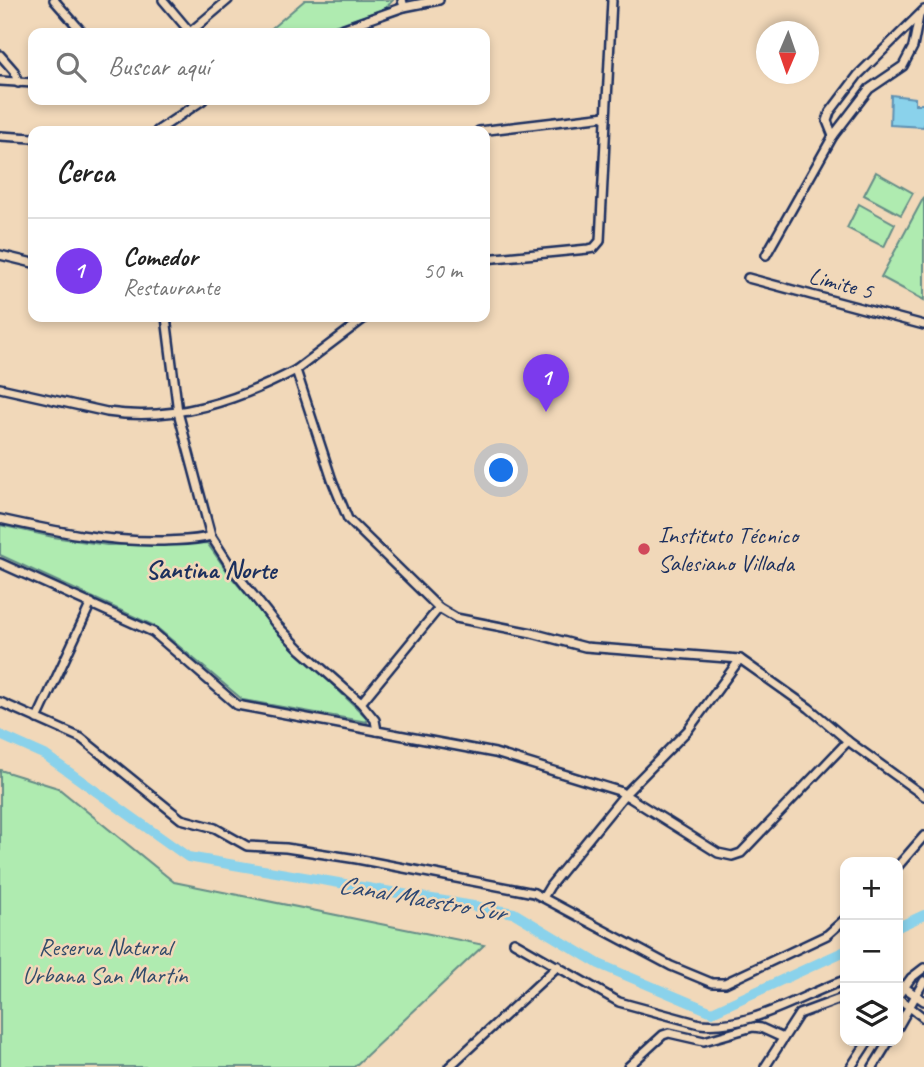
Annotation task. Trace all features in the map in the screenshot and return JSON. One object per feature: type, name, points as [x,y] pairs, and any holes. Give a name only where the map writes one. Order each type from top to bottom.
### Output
[{"type":"street","points":[[54,0],[79,28]]},
{"type":"street","points":[[163,0],[186,28]]},
{"type":"street","points":[[196,28],[228,0]]},
{"type":"street","points":[[343,28],[403,4],[439,0]]},
{"type":"street","points":[[490,259],[588,249],[597,244],[601,236],[612,0]]},
{"type":"street","points":[[766,255],[833,136],[869,89],[902,66],[913,47],[921,13]]},
{"type":"street","points":[[833,136],[827,121],[830,112],[858,75],[921,13]]},
{"type":"street","points":[[0,55],[13,71],[18,83]]},
{"type":"street","points":[[0,81],[28,83]]},
{"type":"street","points":[[165,126],[196,105]]},
{"type":"street","points":[[490,130],[606,116]]},
{"type":"street","points":[[0,136],[28,138]]},
{"type":"street","points":[[0,255],[28,262]]},
{"type":"street","name":"Limite 5","points":[[748,278],[924,325]]},
{"type":"street","points":[[167,322],[178,412],[211,536],[251,595],[282,631],[361,703],[372,715],[377,731]]},
{"type":"street","points":[[0,388],[123,414],[178,412],[238,398],[296,369],[359,322]]},
{"type":"street","points":[[296,369],[332,480],[348,519],[439,608],[456,618],[585,647],[740,659],[924,796]]},
{"type":"street","points":[[0,519],[64,533],[118,540],[195,540],[211,536]]},
{"type":"street","points":[[0,563],[160,637],[237,705],[495,753],[625,794],[718,853],[738,855],[848,741]]},
{"type":"street","points":[[37,719],[91,603]]},
{"type":"street","points":[[361,703],[439,608]]},
{"type":"street","points":[[544,896],[625,794],[688,730],[740,659]]},
{"type":"street","points":[[0,702],[85,741],[174,815],[215,828],[247,846],[286,848],[356,859],[544,896],[671,967],[719,984],[827,935],[844,920]]},
{"type":"street","points":[[903,860],[924,836]]},
{"type":"street","points":[[514,942],[619,1002],[682,1021],[713,1026],[765,1014],[840,982]]},
{"type":"street","points":[[449,1067],[558,966]]},
{"type":"street","points":[[903,984],[924,968]]},
{"type":"street","points":[[903,1017],[924,981]]},
{"type":"street","points":[[903,987],[924,1001]]},
{"type":"street","points":[[765,1067],[799,1014],[840,999]]},
{"type":"street","points":[[903,1002],[924,1018]]},
{"type":"street","points":[[628,1067],[660,1037],[669,1033],[704,1041],[753,1027],[783,1038]]},
{"type":"street","points":[[851,1067],[866,1046]]},
{"type":"street","points":[[873,1067],[886,1046]]},
{"type":"green space","points":[[305,0],[393,0],[386,8],[332,28],[272,28]]},
{"type":"green space","points":[[876,172],[913,193],[901,215],[864,195]]},
{"type":"green space","points":[[924,197],[924,300],[881,277]]},
{"type":"green space","points":[[859,204],[895,224],[884,247],[847,228]]},
{"type":"green space","points":[[0,525],[107,545],[207,543],[232,578],[276,630],[366,717],[367,722],[243,700],[155,626],[0,555]]},
{"type":"green space","name":"Reserva Natural Urbana San Martín","points":[[0,770],[58,788],[174,882],[484,945],[354,1067],[0,1067]]},
{"type":"water","points":[[891,95],[915,98],[915,104],[924,104],[924,127],[890,125]]},
{"type":"waterway","name":"Canal Maestro Sur","points":[[0,735],[45,755],[188,857],[514,913],[599,964],[712,1012],[840,953]]},
{"type":"waterway","name":"Canal Maestro Sur","points":[[903,925],[924,915]]},
{"type":"place","name":"Comedor","points":[[546,412]]},
{"type":"place","name":"Instituto Técnico Salesiano Villada","points":[[644,549]]},
{"type":"district","name":"Santina Norte","points":[[211,569]]}]
